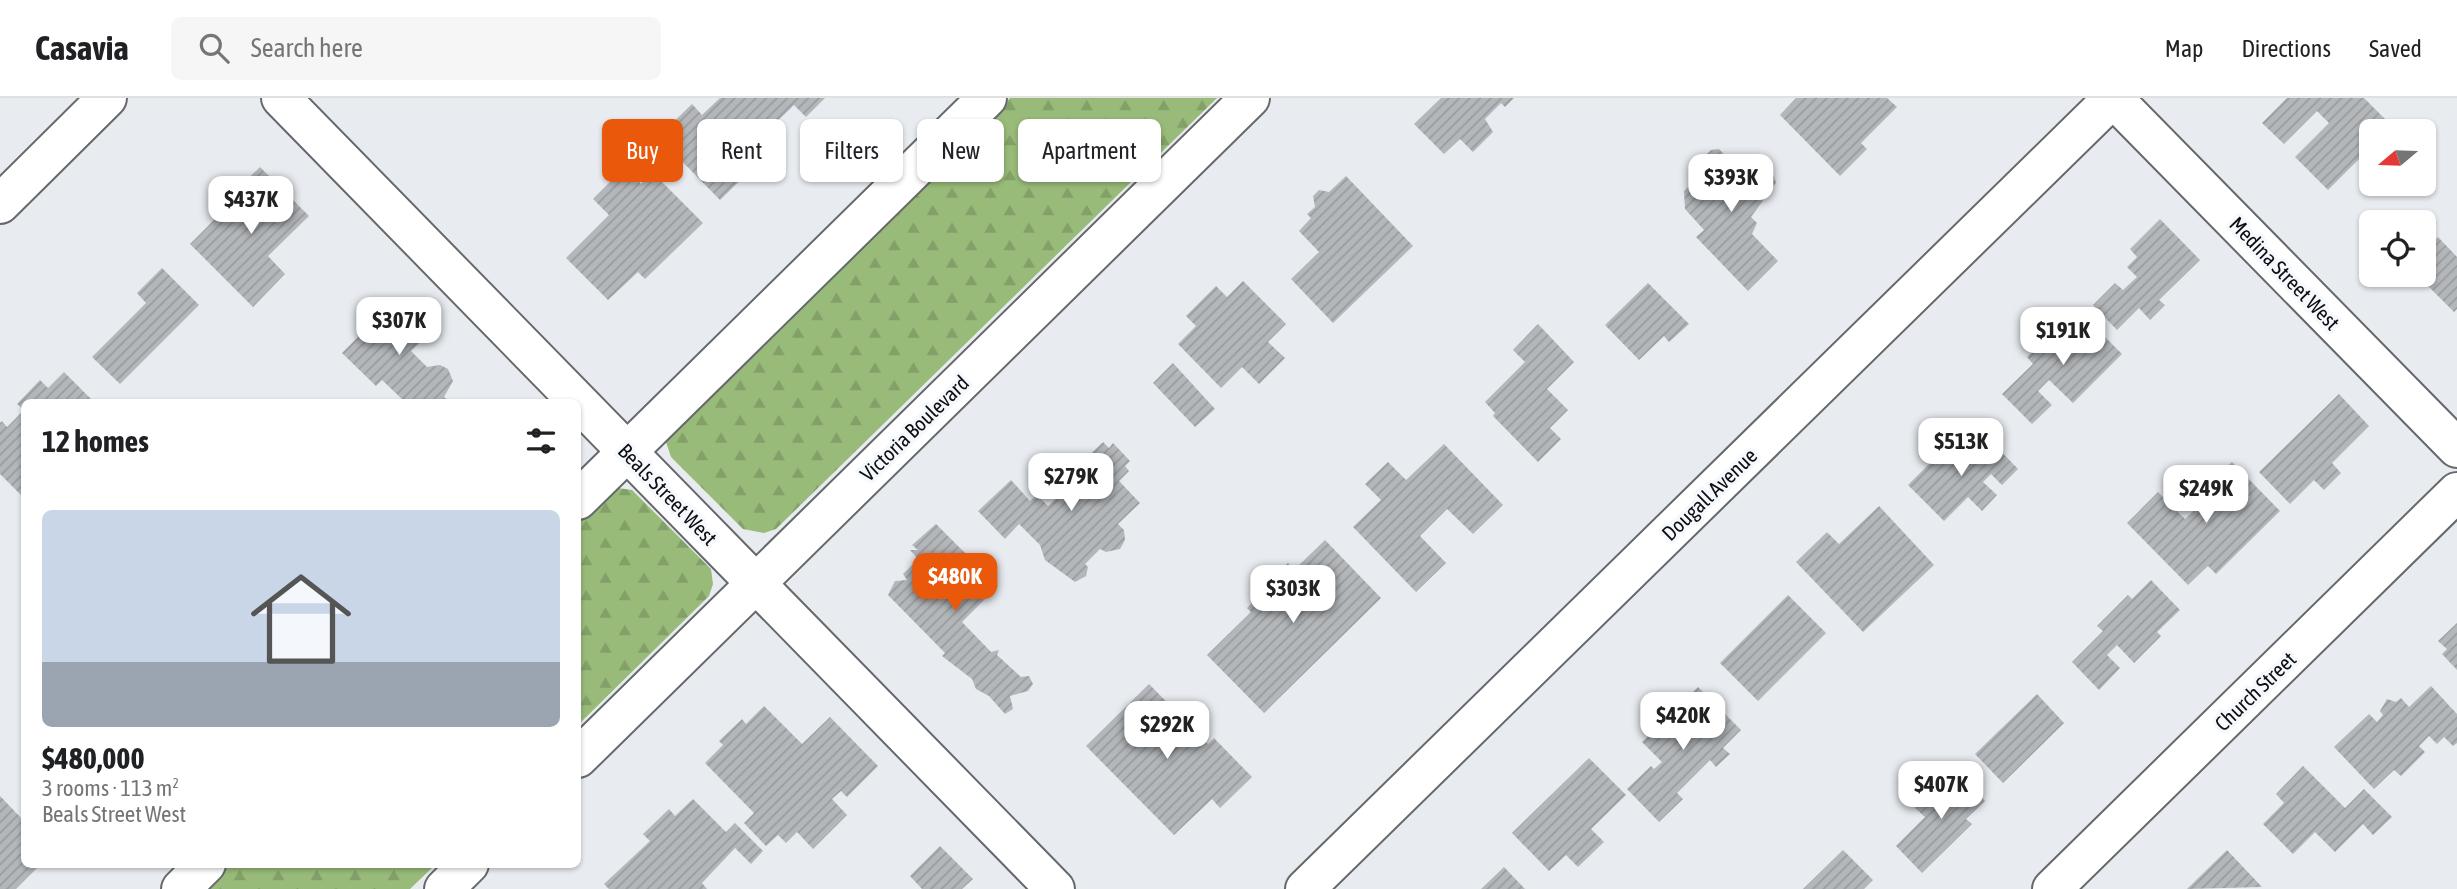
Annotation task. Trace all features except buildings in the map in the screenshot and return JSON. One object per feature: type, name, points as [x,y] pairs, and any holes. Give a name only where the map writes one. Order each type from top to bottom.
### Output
[{"type":"street","points":[[0,204],[107,98]]},
{"type":"street","name":"Beals Street West","points":[[281,98],[575,399]]},
{"type":"street","points":[[581,497],[987,98]]},
{"type":"street","name":"Victoria Boulevard","points":[[581,755],[1250,98]]},
{"type":"street","name":"Medina Street West","points":[[2113,98],[2457,448]]},
{"type":"street","name":"Dougall Avenue","points":[[1305,889],[2113,98]]},
{"type":"street","name":"Beals Street West","points":[[581,405],[1055,889]]},
{"type":"street","name":"Church Street","points":[[2052,889],[2457,492]]},
{"type":"street","points":[[181,889],[202,868]]},
{"type":"street","points":[[444,889],[465,868]]},
{"type":"green space","points":[[1010,98],[1217,98],[1161,153],[1161,119],[1018,119],[1018,182],[1131,182],[776,529],[764,533],[743,529],[671,457],[666,442],[673,428],[924,182],[1004,182],[1004,119],[989,119]]},
{"type":"green space","points":[[618,488],[632,490],[711,569],[713,584],[709,596],[581,722],[581,518],[607,493]]},
{"type":"green space","points":[[222,868],[432,868],[410,889],[199,889]]}]
